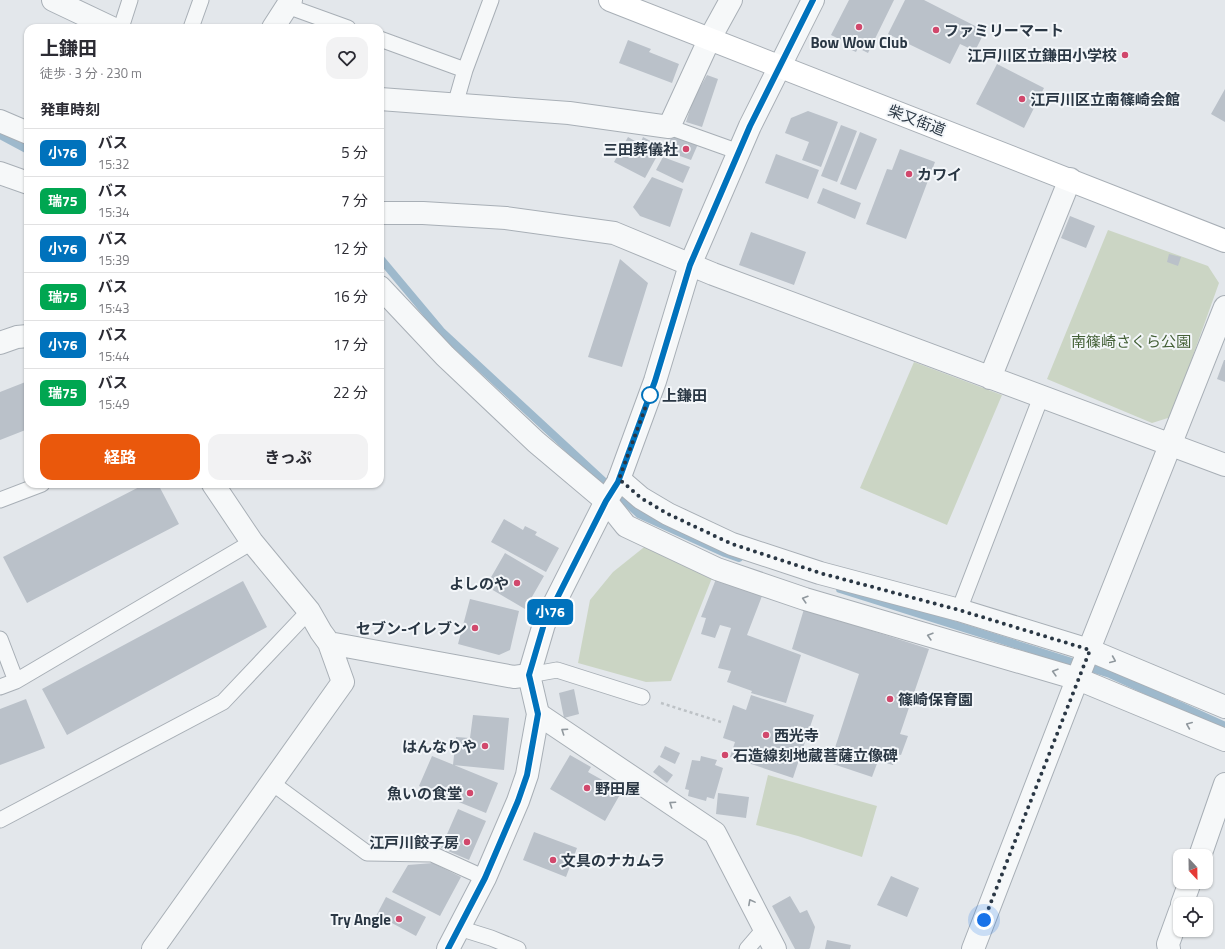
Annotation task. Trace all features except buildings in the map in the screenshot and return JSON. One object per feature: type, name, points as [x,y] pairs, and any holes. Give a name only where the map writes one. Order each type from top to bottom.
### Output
[{"type":"main road","name":"柴又街道","points":[[610,0],[1225,241]]},
{"type":"street","points":[[53,0],[104,24]]},
{"type":"street","points":[[384,98],[569,113],[669,127],[710,40],[731,0]]},
{"type":"street","points":[[448,949],[485,878],[516,808],[527,775],[538,714],[529,675],[544,624],[613,490],[655,381],[690,265],[738,152],[779,66],[813,0]]},
{"type":"street","points":[[276,24],[289,3]]},
{"type":"street","points":[[0,121],[24,131]]},
{"type":"street","points":[[0,173],[24,182]]},
{"type":"street","points":[[990,378],[1070,180]]},
{"type":"street","points":[[384,213],[423,213],[506,218],[614,233],[690,265],[1041,397],[1225,464]]},
{"type":"street","points":[[384,291],[446,356],[536,442],[613,490],[636,495],[661,510],[732,544],[820,573],[959,610],[1084,664],[1225,740]]},
{"type":"street","points":[[973,949],[1225,307]]},
{"type":"street","points":[[0,343],[17,337],[24,336]]},
{"type":"street","points":[[153,949],[343,682],[329,643],[309,611],[252,542],[217,488]]},
{"type":"street","points":[[613,490],[626,526],[717,569],[805,599],[1084,664],[1225,707]]},
{"type":"street","points":[[329,643],[514,677],[529,675]]},
{"type":"street","points":[[538,714],[715,833],[775,949]]},
{"type":"street","points":[[1202,849],[1225,784]]},
{"type":"street","points":[[1169,949],[1168,944],[1173,930]]},
{"type":"lane","points":[[122,24],[130,0]]},
{"type":"lane","points":[[192,24],[201,0]]},
{"type":"lane","points":[[455,105],[465,70],[491,0]]},
{"type":"lane","points":[[289,3],[339,24]]},
{"type":"lane","points":[[384,40],[465,70]]},
{"type":"lane","points":[[669,127],[738,152]]},
{"type":"lane","points":[[959,610],[1041,397]]},
{"type":"lane","points":[[0,500],[32,488]]},
{"type":"lane","points":[[0,687],[16,681],[252,542]]},
{"type":"lane","points":[[0,820],[223,702],[309,611]]},
{"type":"lane","points":[[0,639],[16,681]]},
{"type":"lane","points":[[529,675],[557,670],[642,697]]},
{"type":"lane","points":[[272,783],[367,853],[432,854],[485,878]]},
{"type":"lane","points":[[459,928],[491,938],[518,949]]},
{"type":"lane","points":[[747,949],[765,928]]},
{"type":"path","points":[[642,697],[721,722]]},
{"type":"green space","name":"南篠崎さくら公園","points":[[1108,230],[1208,266],[1219,283],[1171,417],[1152,423],[1047,379]]},
{"type":"green space","points":[[914,362],[1002,395],[947,525],[860,488]]},
{"type":"green space","points":[[648,544],[712,578],[671,681],[646,682],[578,663],[590,600],[613,572]]},
{"type":"green space","points":[[768,775],[877,806],[862,857],[798,836],[756,825]]},
{"type":"waterway","points":[[0,135],[24,148]]},
{"type":"waterway","points":[[384,263],[442,332],[639,514],[739,558]]},
{"type":"waterway","points":[[840,589],[1110,674],[1225,726]]},
{"type":"bus line","name":"小76","points":[[448,949],[485,878],[507,828],[527,775],[538,714],[529,675],[544,624],[606,501],[618,482],[655,381],[690,265],[750,126],[813,0]]},
{"type":"place","name":"Bow Wow Club","points":[[859,27]]},
{"type":"place","name":"ファミリーマート","points":[[936,30]]},
{"type":"place","name":"江戸川区立鎌田小学校","points":[[1125,55]]},
{"type":"place","name":"江戸川区立南篠崎会館","points":[[1022,99]]},
{"type":"place","name":"三田葬儀社","points":[[686,149]]},
{"type":"place","name":"カワイ","points":[[909,174]]},
{"type":"place","name":"上鎌田","points":[[650,395]]},
{"type":"place","name":"よしのや","points":[[517,583]]},
{"type":"place","name":"セブン-イレブン","points":[[475,628]]},
{"type":"place","name":"篠崎保育園","points":[[890,699]]},
{"type":"place","name":"西光寺","points":[[766,735]]},
{"type":"place","name":"はんなりや","points":[[485,746]]},
{"type":"place","name":"石造線刻地蔵菩薩立像碑","points":[[725,755]]},
{"type":"place","name":"野田屋","points":[[587,788]]},
{"type":"place","name":"魚いの食堂","points":[[470,793]]},
{"type":"place","name":"江戸川餃子房","points":[[467,842]]},
{"type":"place","name":"文具のナカムラ","points":[[553,860]]},
{"type":"place","name":"Try Angle","points":[[399,919]]},
{"type":"route","points":[[650,395],[619,479],[636,495],[668,514],[732,544],[820,573],[959,610],[1090,650],[1080,672],[984,920]]}]
